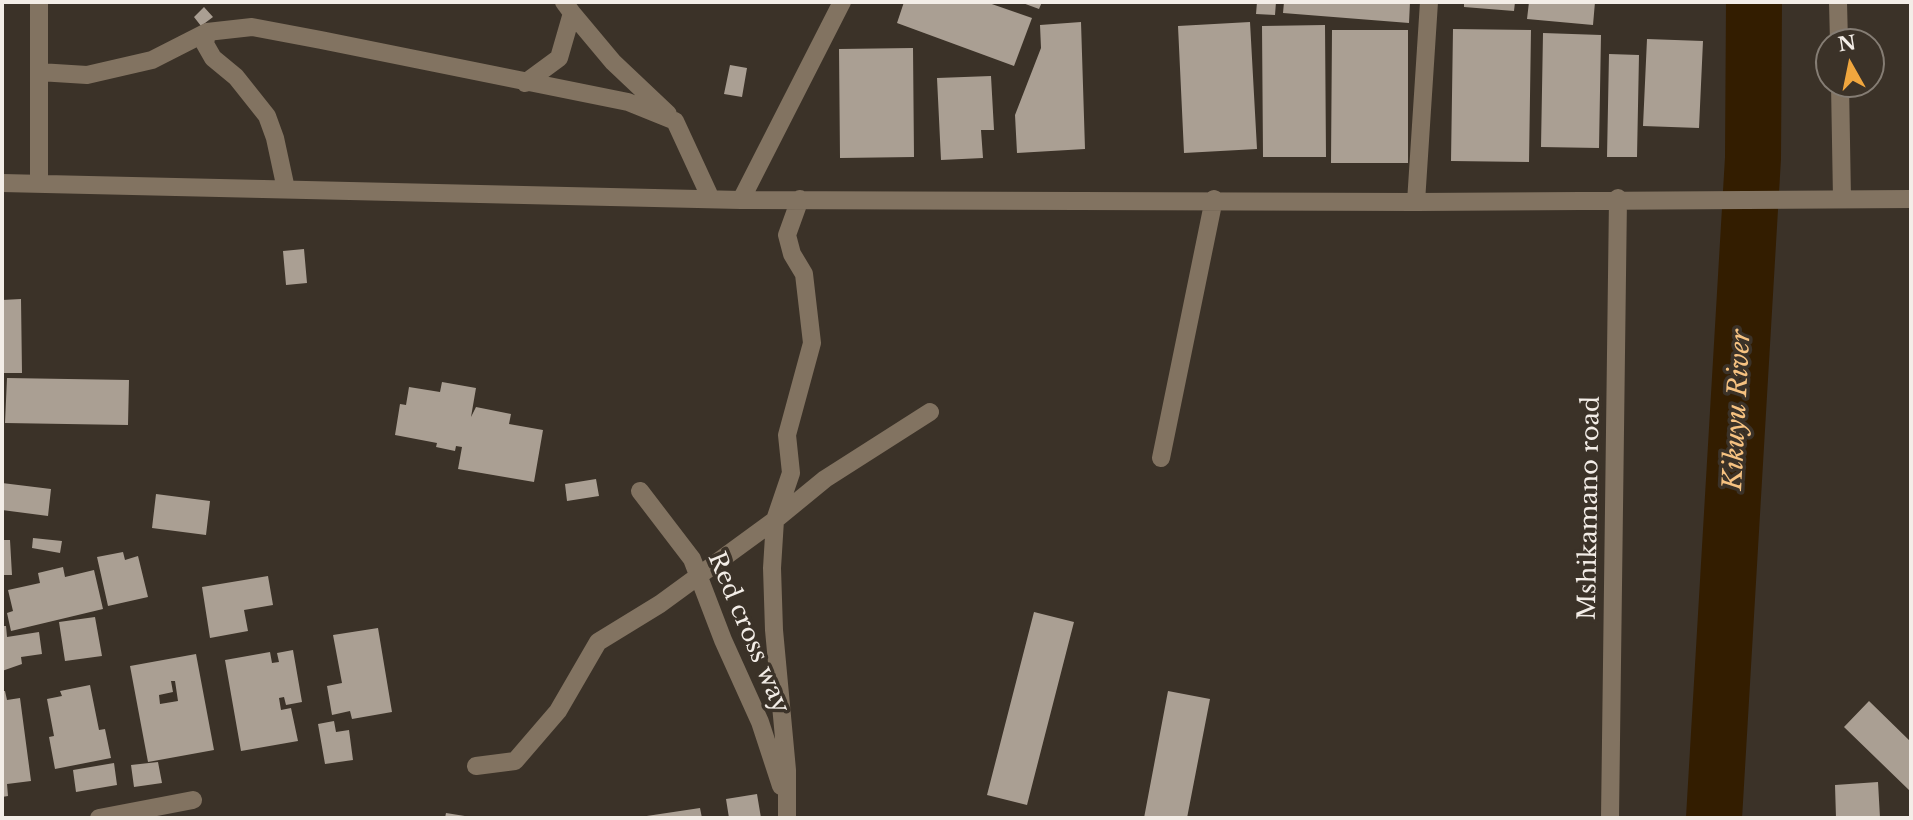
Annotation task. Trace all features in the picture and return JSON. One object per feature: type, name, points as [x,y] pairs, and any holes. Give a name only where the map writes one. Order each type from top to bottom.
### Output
[{"type":"street","points":[[39,2],[39,183]]},
{"type":"street","points":[[741,200],[842,2]]},
{"type":"street","points":[[1416,202],[1429,2]]},
{"type":"street","points":[[1838,2],[1839,28]]},
{"type":"street","points":[[568,7],[613,62],[676,121],[711,199]]},
{"type":"street","points":[[525,83],[559,58],[568,7]]},
{"type":"street","points":[[39,72],[87,75],[152,60],[206,32],[251,27],[431,60],[525,83],[628,102],[676,121]]},
{"type":"street","points":[[206,32],[205,44],[214,58],[236,77],[267,116],[286,189]]},
{"type":"street","points":[[1840,98],[1842,199]]},
{"type":"street","points":[[2,183],[741,200],[1214,199],[1416,202],[1618,198],[1911,199]]},
{"type":"street","name":"Mshikamano road","points":[[1610,818],[1618,198]]},
{"type":"street","points":[[786,812],[783,711],[774,630],[775,520],[791,473],[787,435],[812,343],[804,274],[792,254],[787,235],[800,199]]},
{"type":"street","points":[[1161,458],[1214,199]]},
{"type":"street","points":[[476,766],[515,761],[558,711],[598,642],[699,575],[775,520],[825,479],[930,412]]},
{"type":"street","name":"Red cross way","points":[[640,491],[692,559],[723,640],[760,722],[786,812]]},
{"type":"street","points":[[99,818],[193,800]]},
{"type":"building","points":[[904,2],[986,2],[1032,18],[1014,66],[897,23]]},
{"type":"building","points":[[1020,2],[1042,2],[1039,9]]},
{"type":"building","points":[[1257,2],[1276,2],[1275,15],[1256,14]]},
{"type":"building","points":[[1284,2],[1410,2],[1409,23],[1283,13]]},
{"type":"building","points":[[1464,2],[1515,2],[1514,11],[1464,7]]},
{"type":"building","points":[[1529,2],[1595,2],[1593,25],[1527,19]]},
{"type":"building","points":[[204,7],[213,17],[201,26],[194,17]]},
{"type":"building","points":[[1081,22],[1085,149],[1017,153],[1015,115],[1041,48],[1040,25]]},
{"type":"building","points":[[1250,22],[1257,149],[1184,153],[1178,26]]},
{"type":"building","points":[[1325,25],[1326,157],[1263,157],[1262,26]]},
{"type":"building","points":[[1453,29],[1531,30],[1529,162],[1451,161]]},
{"type":"building","points":[[1332,30],[1408,30],[1408,163],[1331,163]]},
{"type":"building","points":[[1543,33],[1601,35],[1599,148],[1541,147]]},
{"type":"building","points":[[1647,39],[1703,41],[1699,128],[1643,126]]},
{"type":"building","points":[[913,48],[914,157],[840,158],[839,49]]},
{"type":"building","points":[[1609,54],[1639,55],[1637,157],[1607,157]]},
{"type":"building","points":[[730,65],[747,68],[742,97],[724,94]]},
{"type":"building","points":[[991,76],[994,130],[981,130],[983,158],[941,160],[937,78]]},
{"type":"building","points":[[304,249],[307,283],[286,285],[283,251]]},
{"type":"building","points":[[21,299],[22,373],[2,373],[2,300]]},
{"type":"building","points":[[7,378],[129,380],[128,425],[5,423]]},
{"type":"building","points":[[442,382],[476,388],[471,417],[476,407],[511,414],[509,424],[543,430],[534,482],[458,469],[462,447],[456,446],[455,451],[436,447],[437,443],[395,435],[400,404],[406,405],[409,387],[440,392]]},
{"type":"building","points":[[596,479],[599,496],[567,501],[565,484]]},
{"type":"building","points":[[2,483],[51,489],[48,516],[2,510]]},
{"type":"building","points":[[156,494],[210,501],[206,535],[152,528]]},
{"type":"building","points":[[33,538],[62,541],[60,553],[32,548]]},
{"type":"building","points":[[2,540],[10,540],[12,575],[2,575]]},
{"type":"building","points":[[123,552],[125,560],[138,556],[148,597],[108,606],[97,557]]},
{"type":"building","points":[[63,567],[65,577],[94,570],[103,609],[11,631],[7,613],[13,611],[8,590],[40,583],[38,573]]},
{"type":"building","points":[[268,576],[273,605],[244,610],[248,631],[210,638],[202,587]]},
{"type":"building","points":[[1034,612],[1074,622],[1027,805],[987,795]]},
{"type":"building","points":[[95,617],[102,656],[65,661],[59,622]]},
{"type":"building","points":[[2,626],[6,626],[7,637],[39,632],[42,654],[21,657],[22,664],[2,671]]},
{"type":"building","points":[[378,628],[392,712],[352,719],[350,711],[332,715],[327,686],[342,683],[333,635]]},
{"type":"building","points":[[293,650],[302,702],[286,705],[284,697],[279,698],[281,710],[291,708],[298,741],[241,751],[225,660],[270,652],[272,663],[279,662],[277,653]]},
{"type":"building","points":[[196,654],[214,750],[148,762],[130,666]],"holes":[[[171,681],[175,681],[178,701],[160,704],[159,695],[173,692]]]},
{"type":"building","points":[[90,685],[99,730],[105,729],[111,758],[55,769],[49,737],[54,736],[47,699],[62,696],[60,691]]},
{"type":"building","points":[[2,691],[5,691],[7,700],[20,698],[31,781],[7,784],[8,796],[2,797]]},
{"type":"building","points":[[1168,691],[1210,699],[1187,818],[1144,818]]},
{"type":"building","points":[[1869,701],[1911,742],[1911,792],[1844,727]]},
{"type":"building","points":[[334,721],[336,732],[349,730],[353,760],[325,764],[318,724]]},
{"type":"building","points":[[158,762],[162,783],[134,787],[131,765]]},
{"type":"building","points":[[114,763],[117,785],[76,792],[73,770]]},
{"type":"building","points":[[1878,782],[1880,818],[1836,818],[1835,785]]},
{"type":"building","points":[[757,794],[761,818],[729,818],[726,799]]},
{"type":"building","points":[[700,808],[702,818],[640,817]]},
{"type":"building","points":[[446,813],[471,817],[471,818],[445,818]]},
{"type":"waterway","name":"Kikuyu River","points":[[1714,818],[1753,158],[1754,2]]}]
